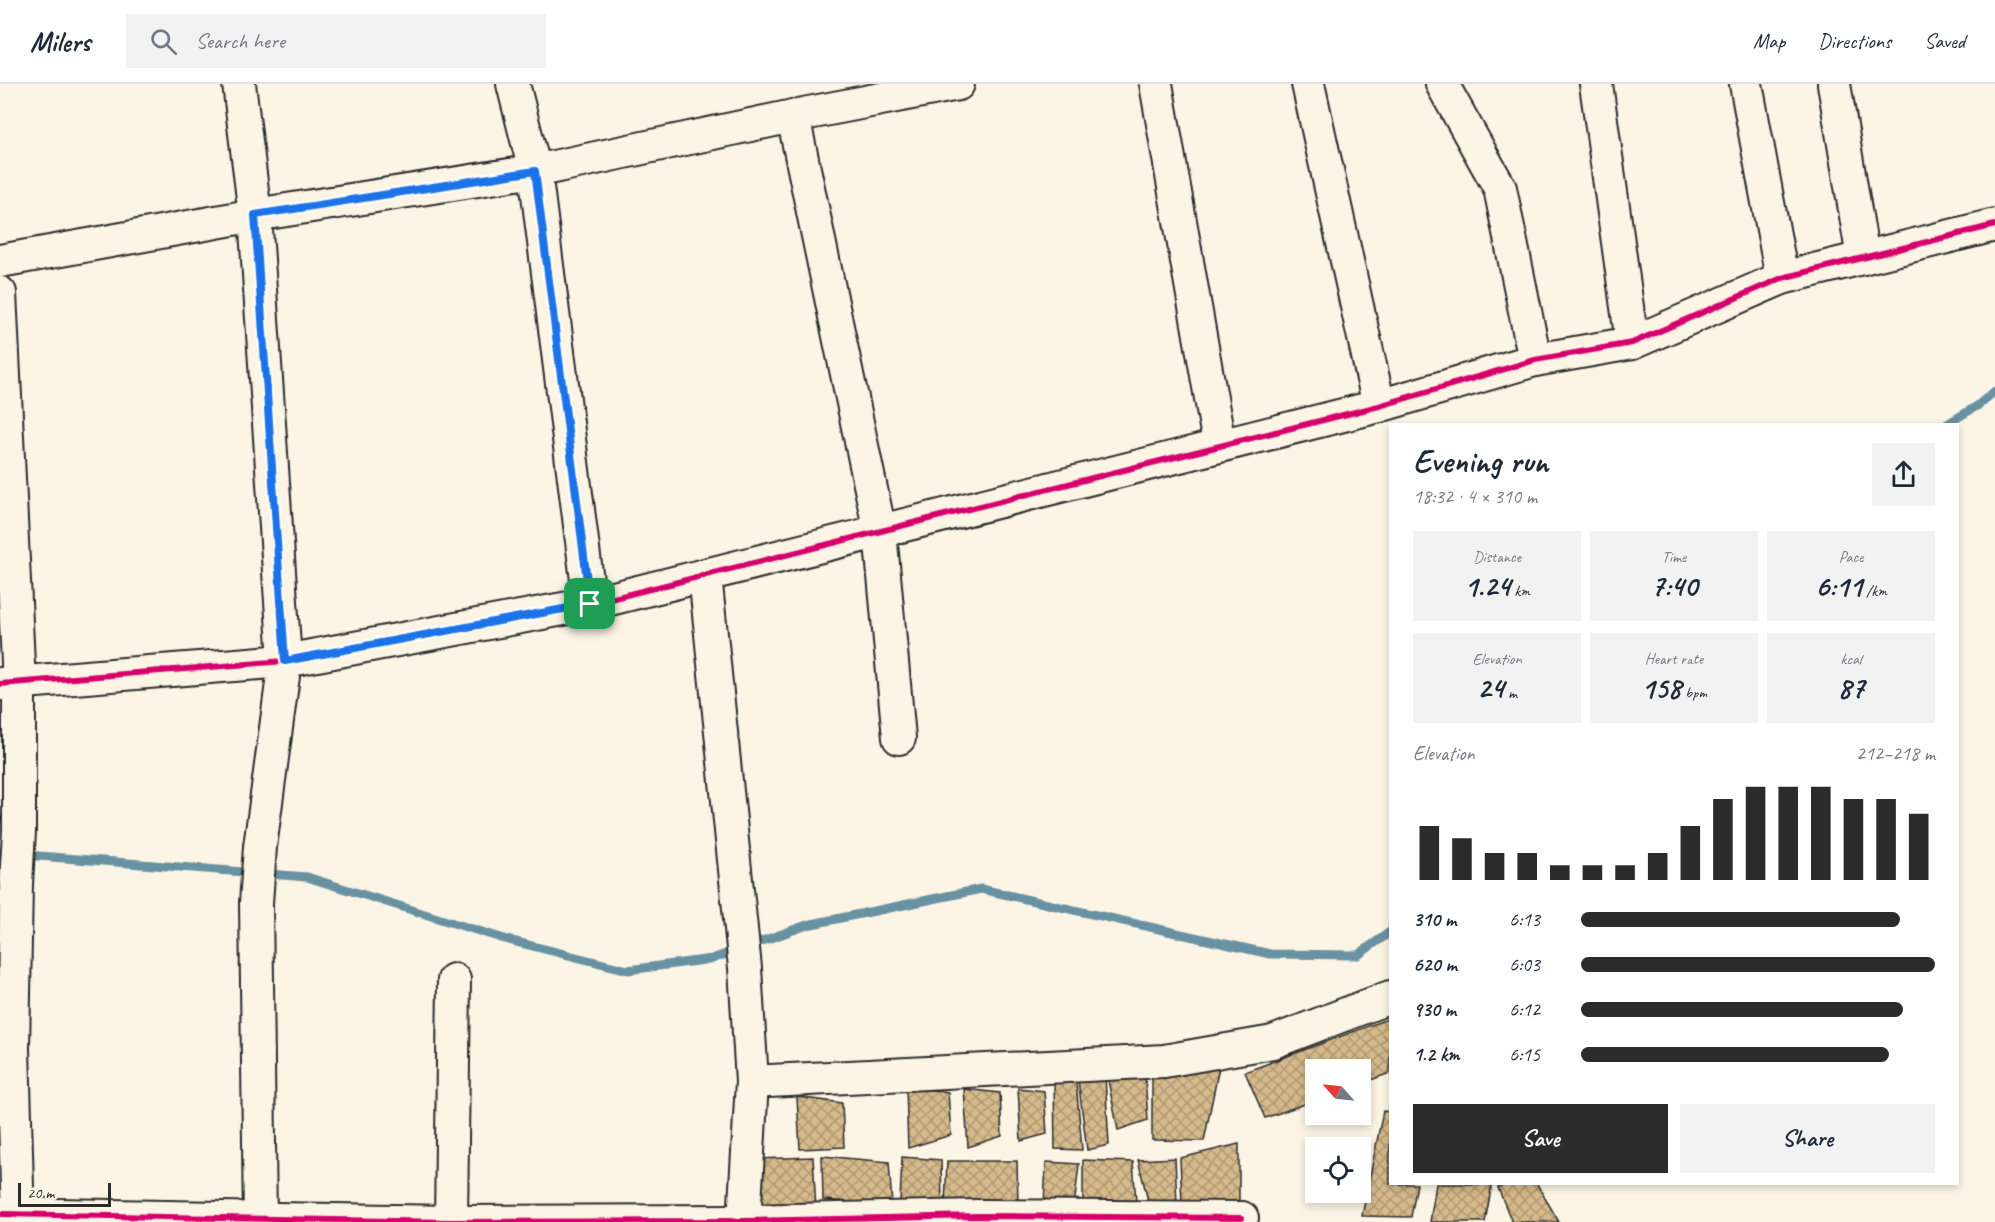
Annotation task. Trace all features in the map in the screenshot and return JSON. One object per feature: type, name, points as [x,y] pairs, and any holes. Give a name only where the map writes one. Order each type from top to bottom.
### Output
[{"type":"street","points":[[239,84],[255,215],[285,661],[260,847],[256,903],[260,1220]]},
{"type":"street","points":[[513,84],[535,171],[590,604]]},
{"type":"street","points":[[0,261],[255,215],[535,171],[793,116],[833,96],[958,84]]},
{"type":"street","points":[[1156,84],[1220,444]]},
{"type":"street","points":[[1308,84],[1379,406]]},
{"type":"street","points":[[1442,84],[1500,188],[1535,360]]},
{"type":"street","points":[[1596,84],[1632,343]]},
{"type":"street","points":[[1746,84],[1782,278]]},
{"type":"street","points":[[1834,84],[1863,258]]},
{"type":"street","points":[[793,116],[880,532],[899,738]]},
{"type":"street","points":[[9,684],[285,661],[590,604],[1220,444],[1379,406],[1535,360],[1632,343],[1782,278],[1995,225]]},
{"type":"street","points":[[0,293],[9,684],[19,831],[7,1049],[12,1216],[451,1222],[1242,1218]]},
{"type":"street","points":[[705,575],[745,968],[752,1082],[744,1221]]},
{"type":"street","points":[[451,1222],[454,980]]},
{"type":"street","points":[[752,1082],[1164,1061],[1273,1042],[1389,997]]},
{"type":"building","points":[[1389,1018],[1389,1073],[1371,1080],[1371,1059],[1305,1059],[1305,1104],[1265,1118],[1245,1072]]},
{"type":"building","points":[[1220,1062],[1204,1141],[1152,1140],[1152,1075]]},
{"type":"building","points":[[1107,1075],[1145,1077],[1148,1120],[1118,1130]]},
{"type":"building","points":[[1105,1076],[1109,1145],[1087,1150],[1078,1079]]},
{"type":"building","points":[[1054,1079],[1076,1081],[1082,1150],[1055,1149]]},
{"type":"building","points":[[906,1087],[948,1092],[951,1135],[908,1148]]},
{"type":"building","points":[[1018,1088],[1044,1091],[1047,1134],[1021,1141]]},
{"type":"building","points":[[964,1089],[1000,1093],[1002,1136],[968,1147]]},
{"type":"building","points":[[797,1097],[842,1103],[844,1147],[800,1149]]},
{"type":"building","points":[[1383,1111],[1389,1112],[1389,1185],[1417,1185],[1411,1217],[1362,1216],[1365,1203],[1371,1203],[1371,1171]]},
{"type":"building","points":[[1239,1144],[1239,1203],[1182,1203],[1180,1158]]},
{"type":"building","points":[[822,1156],[889,1162],[892,1205],[823,1200]]},
{"type":"building","points":[[813,1157],[816,1209],[756,1213],[757,1159]]},
{"type":"building","points":[[902,1157],[941,1160],[942,1205],[900,1203]]},
{"type":"building","points":[[1175,1158],[1177,1205],[1149,1205],[1138,1160]]},
{"type":"building","points":[[1083,1160],[1133,1162],[1136,1202],[1083,1203]]},
{"type":"building","points":[[947,1161],[1017,1161],[1018,1206],[945,1205]]},
{"type":"building","points":[[1046,1162],[1079,1164],[1075,1199],[1044,1206]]},
{"type":"building","points":[[1436,1185],[1492,1185],[1485,1222],[1430,1222]]},
{"type":"building","points":[[1505,1185],[1538,1185],[1559,1222],[1512,1222],[1498,1188]]},
{"type":"waterway","points":[[1949,423],[1977,406],[1995,391]]},
{"type":"waterway","points":[[0,853],[307,877],[501,938],[628,970],[712,959],[807,925],[981,889],[1270,954],[1358,955],[1389,933]]},
{"type":"cycle path","points":[[0,684],[285,661],[590,604],[1379,406],[1535,360],[1632,343],[1782,278],[1995,225]]},
{"type":"cycle path","points":[[0,1214],[451,1222],[744,1221],[979,1216],[1242,1218]]},
{"type":"route","points":[[535,171],[590,604],[285,661],[255,215],[535,171]]}]
